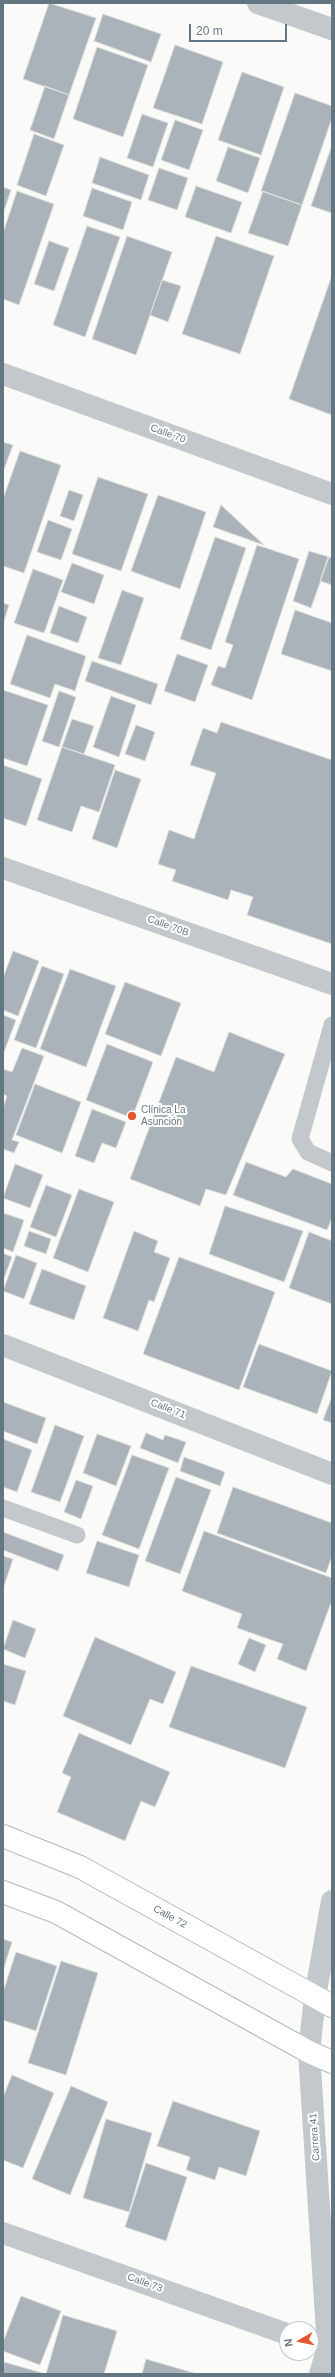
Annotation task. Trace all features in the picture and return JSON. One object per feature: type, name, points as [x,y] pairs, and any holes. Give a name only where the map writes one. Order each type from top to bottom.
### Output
[{"type":"main road","name":"Calle 72","points":[[3,1836],[80,1867],[324,2002]]},
{"type":"main road","points":[[3,1892],[56,1912],[310,2052],[332,2062]]},
{"type":"street","points":[[258,3],[332,30]]},
{"type":"street","name":"Calle 70","points":[[3,374],[332,494]]},
{"type":"street","name":"Calle 70B","points":[[3,868],[332,984]]},
{"type":"street","name":"Calle 71","points":[[3,1345],[332,1474]]},
{"type":"street","name":"Carrera 41","points":[[320,2374],[324,2347],[310,2052],[324,2002],[332,1901]]},
{"type":"street","name":"Calle 73","points":[[3,2233],[279,2331]]},
{"type":"lane","points":[[332,1025],[300,1139],[308,1152],[332,1163]]},
{"type":"lane","points":[[3,1508],[78,1535]]},
{"type":"building","points":[[49,3],[96,18],[69,95],[23,79]]},
{"type":"building","points":[[103,14],[161,34],[151,62],[94,41]]},
{"type":"building","points":[[175,45],[223,62],[202,124],[153,108]]},
{"type":"building","points":[[97,47],[148,65],[123,137],[73,119]]},
{"type":"building","points":[[242,72],[284,87],[261,155],[218,140]]},
{"type":"building","points":[[45,86],[69,95],[54,139],[30,130]]},
{"type":"building","points":[[295,93],[332,106],[332,118],[302,205],[261,191]]},
{"type":"building","points":[[142,114],[168,123],[153,167],[127,158]]},
{"type":"building","points":[[175,120],[203,130],[189,170],[161,160]]},
{"type":"building","points":[[34,134],[64,145],[46,196],[17,185]]},
{"type":"building","points":[[332,145],[332,213],[311,206]]},
{"type":"building","points":[[228,147],[260,158],[248,193],[216,181]]},
{"type":"building","points":[[100,157],[149,175],[141,200],[92,183]]},
{"type":"building","points":[[159,168],[188,178],[177,210],[148,200]]},
{"type":"building","points":[[196,186],[242,202],[231,233],[185,217]]},
{"type":"building","points":[[3,187],[11,190],[3,214]]},
{"type":"building","points":[[92,188],[132,202],[123,230],[83,216]]},
{"type":"building","points":[[17,191],[54,204],[19,305],[3,299],[3,233]]},
{"type":"building","points":[[263,191],[302,205],[288,246],[248,233]]},
{"type":"building","points":[[87,226],[120,237],[85,337],[53,325]]},
{"type":"building","points":[[127,236],[172,252],[136,355],[92,339]]},
{"type":"building","points":[[216,236],[274,256],[240,354],[182,334]]},
{"type":"building","points":[[49,241],[69,248],[54,291],[34,284]]},
{"type":"building","points":[[332,275],[332,415],[289,399]]},
{"type":"building","points":[[162,280],[181,286],[168,322],[150,315]]},
{"type":"building","points":[[3,442],[13,445],[3,472]]},
{"type":"building","points":[[20,451],[61,465],[24,573],[3,566],[3,499]]},
{"type":"building","points":[[98,477],[148,494],[121,571],[72,554]]},
{"type":"building","points":[[69,490],[83,495],[74,521],[60,516]]},
{"type":"building","points":[[158,495],[206,512],[180,589],[131,571]]},
{"type":"building","points":[[221,505],[264,545],[213,527]]},
{"type":"building","points":[[48,520],[72,529],[61,560],[37,552]]},
{"type":"building","points":[[215,537],[246,548],[211,650],[180,639]]},
{"type":"building","points":[[257,545],[299,559],[252,700],[211,685],[218,666],[225,668],[233,645],[225,642]]},
{"type":"building","points":[[309,551],[329,557],[311,608],[293,601]]},
{"type":"building","points":[[328,557],[332,558],[332,585],[320,581]]},
{"type":"building","points":[[72,563],[104,575],[94,604],[61,592]]},
{"type":"building","points":[[33,569],[63,580],[44,633],[14,623]]},
{"type":"building","points":[[122,590],[144,598],[121,665],[98,658]]},
{"type":"building","points":[[3,603],[9,605],[3,624]]},
{"type":"building","points":[[59,606],[87,617],[78,643],[50,633]]},
{"type":"building","points":[[295,610],[332,623],[332,671],[281,654]]},
{"type":"building","points":[[27,635],[86,656],[75,691],[55,684],[50,698],[10,684]]},
{"type":"building","points":[[177,654],[208,665],[195,702],[164,691]]},
{"type":"building","points":[[92,661],[158,684],[151,705],[85,681]]},
{"type":"building","points":[[3,690],[48,705],[27,766],[3,758]]},
{"type":"building","points":[[59,691],[76,697],[59,747],[42,741]]},
{"type":"building","points":[[111,696],[136,705],[119,757],[93,747]]},
{"type":"building","points":[[72,719],[94,726],[84,754],[62,747]]},
{"type":"building","points":[[221,722],[332,760],[332,944],[247,915],[253,897],[231,890],[228,900],[172,881],[176,870],[158,864],[169,830],[194,839],[216,773],[190,765],[203,728],[217,733]]},
{"type":"building","points":[[136,725],[155,732],[145,761],[125,754]]},
{"type":"building","points":[[62,747],[115,765],[99,812],[81,806],[72,832],[37,820]]},
{"type":"building","points":[[3,765],[42,779],[26,826],[3,818]]},
{"type":"building","points":[[115,770],[141,779],[117,848],[92,839]]},
{"type":"building","points":[[13,951],[39,961],[18,1016],[3,1010],[3,978]]},
{"type":"building","points":[[42,966],[64,974],[36,1048],[14,1040]]},
{"type":"building","points":[[70,969],[116,986],[86,1067],[40,1049]]},
{"type":"building","points":[[125,982],[181,1003],[161,1056],[105,1034]]},
{"type":"building","points":[[3,1015],[16,1020],[3,1055]]},
{"type":"building","points":[[229,1032],[285,1054],[226,1195],[206,1189],[200,1206],[130,1179],[176,1057],[214,1072]]},
{"type":"building","points":[[107,1044],[153,1062],[132,1118],[86,1100]]},
{"type":"building","points":[[22,1048],[44,1056],[12,1140],[19,1142],[14,1153],[3,1149],[3,1108],[7,1096],[3,1094],[3,1069],[12,1072]]},
{"type":"building","points":[[35,1084],[81,1102],[62,1153],[16,1135]]},
{"type":"building","points":[[92,1109],[126,1122],[116,1148],[102,1143],[94,1163],[75,1156]]},
{"type":"building","points":[[246,1162],[286,1177],[293,1169],[332,1184],[332,1218],[327,1230],[233,1195]]},
{"type":"building","points":[[15,1164],[43,1175],[30,1208],[3,1198]]},
{"type":"building","points":[[46,1185],[72,1195],[56,1237],[30,1227]]},
{"type":"building","points":[[79,1189],[114,1202],[88,1272],[53,1258]]},
{"type":"building","points":[[225,1206],[303,1231],[284,1282],[209,1254]]},
{"type":"building","points":[[3,1213],[24,1220],[13,1252],[3,1248]]},
{"type":"building","points":[[29,1231],[51,1239],[46,1254],[24,1246]]},
{"type":"building","points":[[134,1231],[158,1241],[154,1252],[170,1258],[154,1302],[149,1300],[138,1331],[103,1318]]},
{"type":"building","points":[[309,1232],[332,1241],[332,1304],[289,1288]]},
{"type":"building","points":[[3,1253],[12,1257],[3,1281]]},
{"type":"building","points":[[16,1255],[37,1263],[24,1299],[3,1291]]},
{"type":"building","points":[[179,1257],[275,1292],[239,1390],[143,1354]]},
{"type":"building","points":[[42,1269],[86,1286],[74,1320],[29,1304]]},
{"type":"building","points":[[259,1344],[332,1371],[317,1414],[243,1387]]},
{"type":"building","points":[[332,1396],[332,1423],[323,1420]]},
{"type":"building","points":[[3,1402],[46,1418],[37,1444],[3,1431]]},
{"type":"building","points":[[55,1425],[84,1436],[60,1502],[31,1492]]},
{"type":"building","points":[[146,1433],[163,1440],[165,1435],[186,1442],[178,1463],[140,1448]]},
{"type":"building","points":[[97,1434],[131,1446],[116,1486],[83,1473]]},
{"type":"building","points":[[3,1439],[32,1450],[17,1492],[3,1487]]},
{"type":"building","points":[[132,1455],[169,1468],[139,1549],[102,1535]]},
{"type":"building","points":[[184,1457],[225,1472],[220,1486],[180,1471]]},
{"type":"building","points":[[176,1477],[211,1490],[180,1574],[145,1561]]},
{"type":"building","points":[[76,1480],[93,1486],[81,1519],[64,1512]]},
{"type":"building","points":[[233,1487],[332,1523],[332,1556],[326,1573],[217,1533]]},
{"type":"building","points":[[204,1531],[332,1578],[332,1600],[306,1671],[277,1659],[283,1644],[237,1628],[242,1614],[182,1591]]},
{"type":"building","points":[[3,1532],[64,1555],[58,1571],[3,1550]]},
{"type":"building","points":[[97,1541],[139,1555],[129,1587],[86,1573]]},
{"type":"building","points":[[3,1556],[13,1559],[3,1589]]},
{"type":"building","points":[[13,1620],[36,1629],[25,1658],[3,1649]]},
{"type":"building","points":[[95,1637],[176,1672],[163,1704],[150,1699],[131,1745],[63,1716]]},
{"type":"building","points":[[249,1638],[266,1645],[255,1672],[238,1664]]},
{"type":"building","points":[[3,1664],[26,1671],[15,1705],[3,1701]]},
{"type":"building","points":[[191,1666],[307,1707],[285,1768],[169,1727]]},
{"type":"building","points":[[79,1733],[170,1772],[155,1807],[141,1801],[125,1841],[57,1812],[71,1777],[62,1773]]},
{"type":"building","points":[[3,1939],[12,1942],[3,1971]]},
{"type":"building","points":[[16,1952],[57,1966],[36,2031],[3,2020],[3,1992]]},
{"type":"building","points":[[61,1961],[98,1973],[66,2075],[28,2063]]},
{"type":"building","points":[[12,2075],[54,2093],[23,2168],[3,2160],[3,2097]]},
{"type":"building","points":[[71,2086],[108,2102],[70,2195],[32,2179]]},
{"type":"building","points":[[173,2101],[260,2131],[246,2176],[219,2167],[215,2180],[186,2170],[190,2157],[157,2146]]},
{"type":"building","points":[[106,2119],[152,2133],[129,2212],[83,2198]]},
{"type":"building","points":[[146,2163],[187,2177],[166,2241],[125,2227]]},
{"type":"building","points":[[21,2296],[61,2311],[40,2365],[3,2351],[3,2342]]},
{"type":"building","points":[[63,2315],[117,2331],[104,2374],[46,2374]]},
{"type":"building","points":[[146,2359],[194,2373],[142,2374]]},
{"type":"building","points":[[4,2362],[46,2374],[3,2374]]},
{"type":"place","name":"Clínica La Asunción","points":[[132,1116]]}]
